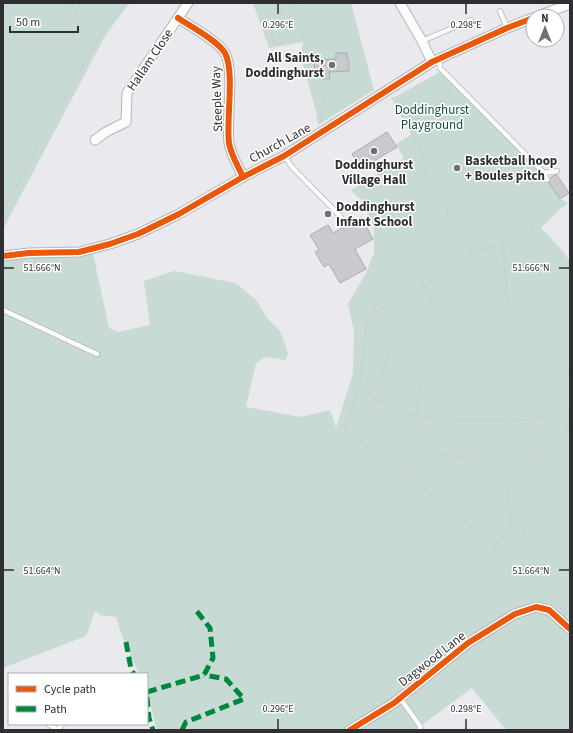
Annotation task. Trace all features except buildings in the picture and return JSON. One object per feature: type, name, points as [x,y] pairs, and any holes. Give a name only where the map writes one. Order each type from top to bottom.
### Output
[{"type":"street","name":"Hallam Close","points":[[94,140],[126,122],[126,93],[188,3]]},
{"type":"street","points":[[400,3],[422,41],[436,60]]},
{"type":"street","points":[[559,8],[569,4]]},
{"type":"street","name":"Steeple Way","points":[[178,18],[215,42],[225,53],[229,69],[229,141],[231,153],[243,177]]},
{"type":"street","name":"Church Lane","points":[[3,256],[79,252],[110,244],[138,234],[179,214],[243,177],[284,156],[436,60],[525,21]]},
{"type":"street","name":"Dagwood Lane","points":[[350,730],[400,698],[468,643],[515,614],[536,607],[549,610],[570,629]]},
{"type":"lane","points":[[500,11],[507,28]]},
{"type":"lane","points":[[422,41],[471,20]]},
{"type":"lane","points":[[436,60],[440,68],[451,81],[544,174],[547,180]]},
{"type":"lane","points":[[284,156],[292,167],[341,217]]},
{"type":"lane","points":[[544,174],[557,171]]},
{"type":"lane","points":[[3,310],[97,354]]},
{"type":"lane","points":[[400,698],[420,726],[421,730]]},
{"type":"path","points":[[3,211],[51,123],[104,31],[68,3]]},
{"type":"path","points":[[277,3],[291,41]]},
{"type":"path","points":[[293,3],[304,38],[307,41],[309,70],[326,87]]},
{"type":"path","points":[[284,20],[269,25],[275,44],[304,38]]},
{"type":"path","points":[[320,134],[326,79]]},
{"type":"path","points":[[407,125],[436,107],[450,92],[451,81]]},
{"type":"path","points":[[388,91],[421,148],[425,172],[458,232],[471,252]]},
{"type":"path","points":[[368,316],[442,277],[465,262],[471,252],[503,245],[519,239],[540,218],[530,203]]},
{"type":"path","points":[[499,227],[503,245],[508,306]]},
{"type":"path","points":[[419,275],[434,306]]},
{"type":"path","points":[[393,279],[376,307],[368,316],[361,376],[346,431],[448,507],[494,546],[508,562],[566,611],[570,618]]},
{"type":"path","points":[[356,395],[368,394],[380,381],[390,350],[400,347]]},
{"type":"path","points":[[417,416],[420,379]]},
{"type":"path","points":[[368,394],[374,400],[388,402],[401,413],[453,421],[520,421],[557,414],[570,409]]},
{"type":"path","points":[[505,421],[513,444],[522,452],[537,458],[554,450],[566,432],[570,418]]},
{"type":"path","points":[[399,469],[439,455],[479,459],[500,471],[506,479],[511,525],[506,535],[494,546]]},
{"type":"path","points":[[511,525],[523,529],[542,516]]},
{"type":"green space","points":[[3,3],[129,3],[105,36],[3,229]]},
{"type":"green space","points":[[253,3],[296,3],[298,5],[302,3],[351,3],[374,90],[318,125],[316,111],[301,57],[303,42],[269,48]]},
{"type":"green space","name":"Doddinghurst Playground","points":[[440,72],[451,81],[544,173],[560,199],[568,203],[541,228],[570,261],[570,730],[506,730],[472,688],[415,730],[157,730],[148,695],[148,673],[139,673],[122,636],[116,617],[100,615],[95,611],[86,636],[3,668],[3,256],[92,249],[109,328],[118,332],[150,325],[144,281],[174,271],[235,283],[256,300],[267,318],[280,331],[288,353],[286,360],[265,357],[256,363],[246,407],[301,417],[330,410],[336,428],[353,373],[354,331],[348,304],[365,275],[374,253],[374,228],[361,200],[351,190],[404,158],[396,144],[411,135],[393,98]]},
{"type":"marked path","points":[[148,692],[204,675],[213,658],[210,628],[195,609]]},
{"type":"marked path","points":[[126,642],[131,669],[133,673]]},
{"type":"marked path","points":[[182,730],[186,722],[244,699],[226,679],[204,675]]},
{"type":"marked path","points":[[148,708],[149,718],[153,730]]},
{"type":"cycle path","points":[[178,18],[210,39],[225,53],[228,61],[230,84],[229,143],[233,156],[243,177]]},
{"type":"cycle path","points":[[3,256],[29,253],[79,252],[110,244],[138,234],[179,214],[243,177],[284,156],[432,62],[525,21]]},
{"type":"cycle path","points":[[350,730],[394,703],[468,643],[515,614],[536,607],[549,610],[570,629]]},
{"type":"place","name":"All Saints, Doddinghurst","points":[[332,65]]},
{"type":"place","name":"Doddinghurst Village Hall","points":[[374,151]]},
{"type":"place","name":"Basketball hoop + Boules pitch","points":[[457,168]]},
{"type":"place","name":"Doddinghurst Infant School","points":[[328,214]]}]
